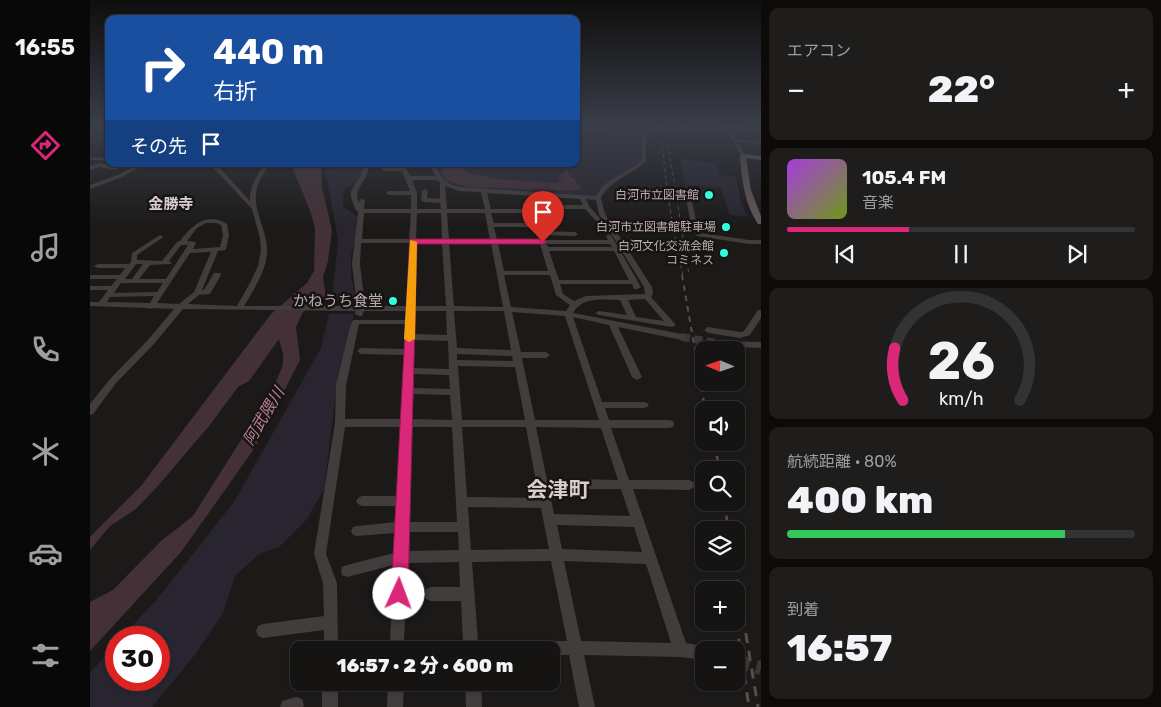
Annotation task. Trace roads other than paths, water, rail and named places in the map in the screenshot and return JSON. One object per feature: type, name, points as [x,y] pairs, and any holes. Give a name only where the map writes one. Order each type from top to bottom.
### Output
[{"type":"main road","points":[[743,159],[749,202],[760,218]]},
{"type":"street","points":[[556,282],[635,284],[598,214],[598,198],[602,189],[636,168],[644,159]]},
{"type":"street","points":[[90,168],[100,165],[105,166]]},
{"type":"street","points":[[90,174],[108,167],[119,167]]},
{"type":"street","points":[[90,187],[120,176],[136,167]]},
{"type":"street","points":[[216,167],[253,208]]},
{"type":"street","points":[[239,308],[251,288],[263,258],[264,242],[253,208],[254,186],[265,167]]},
{"type":"street","points":[[365,167],[364,175],[354,191],[358,209],[361,211],[414,210],[443,206]]},
{"type":"street","points":[[384,169],[397,167]]},
{"type":"street","points":[[397,641],[414,210],[414,193],[403,167]]},
{"type":"street","points":[[433,167],[439,180],[446,241],[470,641]]},
{"type":"street","points":[[408,178],[439,180],[459,189],[598,198]]},
{"type":"street","points":[[686,188],[694,225],[699,235],[752,243],[761,242]]},
{"type":"street","points":[[425,191],[424,200],[443,206],[487,211],[531,207],[562,297],[574,304]]},
{"type":"street","points":[[484,191],[587,707]]},
{"type":"street","points":[[389,193],[414,193]]},
{"type":"street","points":[[582,196],[586,207]]},
{"type":"street","points":[[330,641],[330,583],[320,554],[340,423],[341,385],[358,308],[356,264],[362,200]]},
{"type":"street","points":[[558,207],[586,207],[598,214],[632,260],[648,287],[649,294],[647,297]]},
{"type":"street","points":[[164,262],[198,223],[202,221],[222,222],[224,224],[226,235],[223,250],[188,251]]},
{"type":"street","points":[[490,225],[537,225]]},
{"type":"street","points":[[539,233],[575,234]]},
{"type":"street","points":[[101,304],[132,264],[134,254],[160,237]]},
{"type":"street","points":[[358,241],[493,241],[616,249]]},
{"type":"street","points":[[151,307],[193,243],[183,242]]},
{"type":"street","points":[[544,245],[612,242]]},
{"type":"street","points":[[90,411],[113,381],[179,308],[197,293],[215,251]]},
{"type":"street","points":[[621,260],[632,260]]},
{"type":"street","points":[[134,281],[148,262]]},
{"type":"street","points":[[98,266],[148,262],[180,263]]},
{"type":"street","points":[[500,273],[553,273]]},
{"type":"street","points":[[197,293],[207,292],[217,274]]},
{"type":"street","points":[[90,277],[134,281],[168,281]]},
{"type":"street","points":[[90,288],[159,294]]},
{"type":"street","points":[[647,297],[586,298],[574,304],[568,314],[681,650]]},
{"type":"street","points":[[598,313],[672,325],[647,297]]},
{"type":"street","points":[[623,298],[633,319]]},
{"type":"street","points":[[90,304],[179,308],[507,309],[568,314],[682,337]]},
{"type":"street","points":[[708,330],[740,335],[747,333],[761,312]]},
{"type":"street","points":[[356,322],[410,322]]},
{"type":"street","points":[[612,324],[636,377]]},
{"type":"street","points":[[409,337],[452,338]]},
{"type":"street","points":[[745,345],[761,345]]},
{"type":"street","points":[[361,351],[409,352]]},
{"type":"street","points":[[452,352],[517,357]]},
{"type":"street","points":[[408,371],[453,368],[517,357],[546,355]]},
{"type":"street","points":[[407,392],[455,392]]},
{"type":"street","points":[[599,405],[644,405]]},
{"type":"street","points":[[340,423],[669,424]]},
{"type":"street","points":[[574,484],[689,485]]},
{"type":"street","points":[[362,501],[403,501]]},
{"type":"street","points":[[462,502],[546,503]]},
{"type":"street","points":[[549,519],[639,522]]},
{"type":"street","points":[[357,531],[402,527],[463,527]]},
{"type":"street","points":[[347,571],[401,557],[556,556],[650,558]]},
{"type":"street","points":[[431,594],[467,594]]},
{"type":"street","points":[[263,631],[330,622]]},
{"type":"street","points":[[560,648],[695,652]]},
{"type":"street","points":[[330,691],[330,707]]},
{"type":"street","points":[[395,707],[396,691]]},
{"type":"street","points":[[473,691],[474,707]]},
{"type":"water","name":"阿武隈川","points":[[292,167],[321,167],[322,188],[332,230],[328,261],[323,277],[326,297],[303,312],[296,327],[300,360],[254,449],[181,552],[113,626],[105,626],[105,635],[90,651],[90,602],[113,590],[161,541],[193,516],[272,391],[283,365],[283,354],[279,339],[249,381],[238,387],[209,426],[136,509],[110,526],[90,550],[90,537],[141,486],[271,314],[307,283],[314,271],[315,229],[311,213]]},
{"type":"water","points":[[440,167],[464,167],[466,172],[497,179],[557,183],[563,182],[558,179],[567,169],[570,177],[575,179],[575,182],[581,187],[579,190],[571,191],[470,187],[445,179]]},
{"type":"tunnel","points":[[682,337],[705,341]]},
{"type":"tunnel","points":[[745,664],[761,668]]},
{"type":"railway","points":[[664,159],[675,239],[683,276]]},
{"type":"railway","points":[[670,159],[689,275]]},
{"type":"railway","points":[[682,275],[695,350]]},
{"type":"railway","points":[[702,391],[704,401]]},
{"type":"railway","points":[[716,451],[718,461]]},
{"type":"railway","points":[[726,511],[727,521]]},
{"type":"railway","points":[[735,571],[758,707]]},
{"type":"railway","points":[[738,631],[749,707]]},
{"type":"place","name":"白河市立図書館","points":[[709,195]]},
{"type":"place","name":"白河市立図書館駐車場","points":[[726,227]]},
{"type":"place","name":"白河文化交流会館 コミネス","points":[[724,253]]},
{"type":"place","name":"かねうち食堂","points":[[393,301]]},
{"type":"district","name":"金勝寺","points":[[171,204]]},
{"type":"district","name":"会津町","points":[[558,490]]}]
